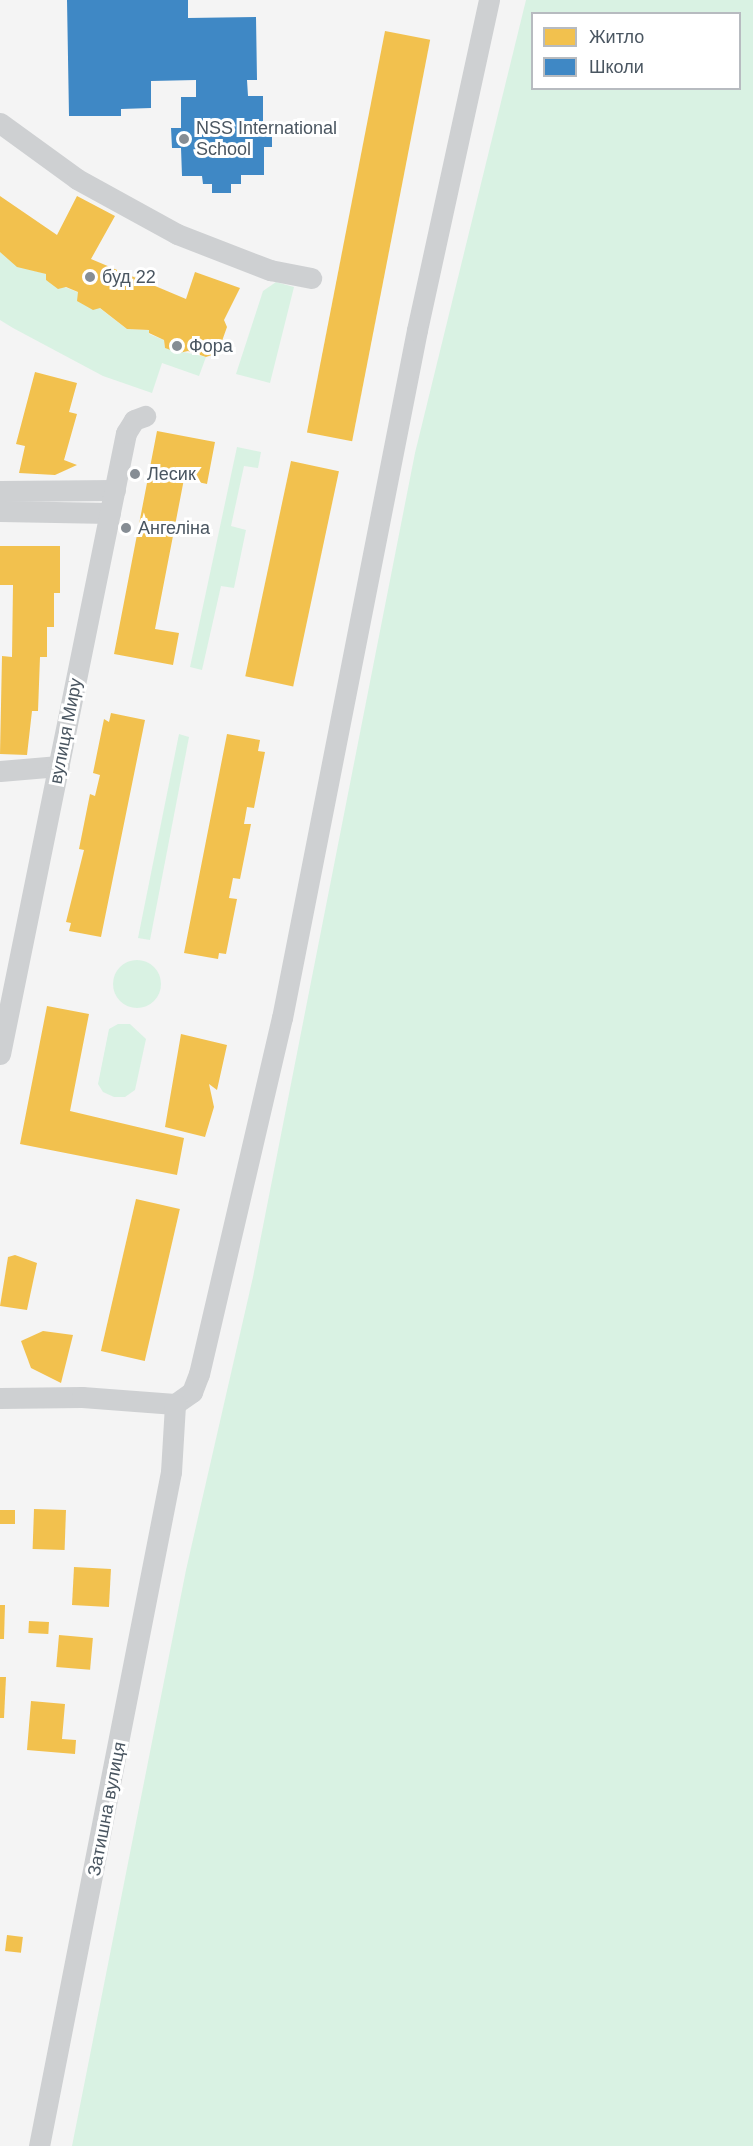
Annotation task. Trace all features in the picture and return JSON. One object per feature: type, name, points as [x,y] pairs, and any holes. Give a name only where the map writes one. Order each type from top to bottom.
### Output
[{"type":"street","points":[[0,1398],[82,1397],[175,1404],[192,1392],[199,1374],[282,1018],[417,330],[489,0]]},
{"type":"street","points":[[0,123],[77,179],[177,234],[270,270],[311,278]]},
{"type":"street","name":"вулиця Миру","points":[[0,1054],[8,980],[59,766],[126,433],[134,420],[145,416]]},
{"type":"street","points":[[0,491],[115,490]]},
{"type":"street","points":[[0,511],[110,513]]},
{"type":"street","points":[[0,771],[59,766]]},
{"type":"street","name":"Затишна вулиця","points":[[39,2146],[171,1472],[175,1404]]},
{"type":"green space","points":[[526,0],[753,0],[753,2146],[72,2146],[186,1570],[253,1277],[415,453]]},
{"type":"green space","points":[[0,250],[20,267],[46,274],[46,280],[80,293],[127,329],[149,330],[149,334],[164,340],[165,348],[206,357],[199,376],[162,363],[152,393],[103,376],[0,320]]},
{"type":"green space","points":[[276,282],[294,287],[270,383],[236,374],[263,291]]},
{"type":"green space","points":[[237,447],[261,452],[258,468],[244,466],[231,526],[246,530],[234,588],[221,586],[202,670],[190,667]]},
{"type":"green space","points":[[179,734],[189,737],[150,940],[138,938]]},
{"type":"green space","points":[[132,960],[142,960],[157,970],[161,984],[160,993],[151,1004],[142,1008],[132,1008],[117,998],[113,989],[113,979],[123,964]]},
{"type":"green space","points":[[118,1024],[130,1024],[146,1039],[135,1090],[125,1097],[114,1097],[103,1092],[98,1084],[109,1029]]},
{"type":"building: Житло","points":[[385,31],[430,40],[352,441],[307,432]]},
{"type":"building: Житло","name":"буд 22","points":[[0,196],[57,235],[77,196],[115,216],[91,259],[186,299],[195,272],[240,288],[224,320],[227,327],[222,341],[215,344],[212,355],[206,357],[188,351],[179,353],[165,348],[164,340],[149,333],[149,330],[127,329],[100,308],[93,310],[77,301],[78,292],[66,287],[58,289],[46,280],[46,274],[17,267],[0,252]]},
{"type":"building: Житло","points":[[35,372],[77,383],[69,412],[77,414],[64,460],[77,465],[55,475],[19,473],[25,446],[16,444]]},
{"type":"building: Житло","points":[[157,431],[215,442],[207,484],[184,479],[155,629],[179,633],[173,665],[114,654]]},
{"type":"building: Житло","points":[[291,461],[339,471],[293,686],[245,676]]},
{"type":"building: Житло","points":[[0,546],[60,546],[60,593],[54,593],[54,627],[47,627],[47,657],[40,657],[38,711],[32,711],[27,755],[0,754],[2,656],[12,657],[13,585],[0,585]]},
{"type":"building: Житло","points":[[111,713],[145,720],[101,937],[69,931],[71,923],[66,922],[84,850],[79,849],[90,794],[95,796],[100,775],[93,773],[104,719],[109,722]]},
{"type":"building: Житло","points":[[227,734],[260,740],[258,751],[265,752],[254,808],[247,807],[244,824],[251,824],[240,879],[233,878],[229,898],[237,899],[226,954],[219,953],[218,959],[184,953]]},
{"type":"building: Житло","points":[[47,1006],[89,1014],[70,1111],[184,1138],[177,1175],[20,1144]]},
{"type":"building: Житло","points":[[181,1034],[227,1045],[217,1090],[209,1084],[214,1107],[205,1137],[165,1127]]},
{"type":"building: Житло","points":[[136,1199],[180,1209],[145,1361],[101,1351]]},
{"type":"building: Житло","points":[[15,1255],[37,1263],[27,1310],[0,1306],[8,1257]]},
{"type":"building: Житло","points":[[43,1331],[73,1335],[61,1383],[31,1368],[21,1341]]},
{"type":"building: Житло","points":[[34,1509],[66,1510],[65,1550],[33,1549]]},
{"type":"building: Житло","points":[[0,1510],[15,1510],[15,1524],[0,1524]]},
{"type":"building: Житло","points":[[74,1567],[111,1569],[109,1607],[72,1605]]},
{"type":"building: Житло","points":[[0,1605],[5,1605],[4,1639],[0,1639]]},
{"type":"building: Житло","points":[[29,1621],[49,1622],[48,1634],[28,1633]]},
{"type":"building: Житло","points":[[59,1635],[93,1638],[90,1670],[56,1667]]},
{"type":"building: Житло","points":[[0,1677],[6,1677],[4,1718],[0,1718]]},
{"type":"building: Житло","points":[[31,1701],[65,1704],[62,1739],[76,1740],[75,1754],[27,1750]]},
{"type":"building: Житло","points":[[7,1935],[23,1937],[21,1953],[5,1951]]},
{"type":"building: Школи","points":[[67,0],[188,0],[188,18],[256,17],[257,80],[247,80],[248,96],[263,96],[263,127],[272,127],[272,147],[264,147],[264,175],[241,175],[241,184],[231,184],[231,193],[212,193],[212,184],[203,184],[202,176],[182,176],[181,148],[172,148],[171,128],[181,128],[181,97],[196,97],[196,80],[151,81],[151,108],[121,109],[121,116],[69,116]]},
{"type":"place","name":"NSS International School","points":[[184,139]]},
{"type":"place","name":"буд 22","points":[[90,277]]},
{"type":"place","name":"Фора","points":[[177,346]]},
{"type":"place","name":"Лесик","points":[[135,474]]},
{"type":"place","name":"Ангеліна","points":[[126,528]]}]
